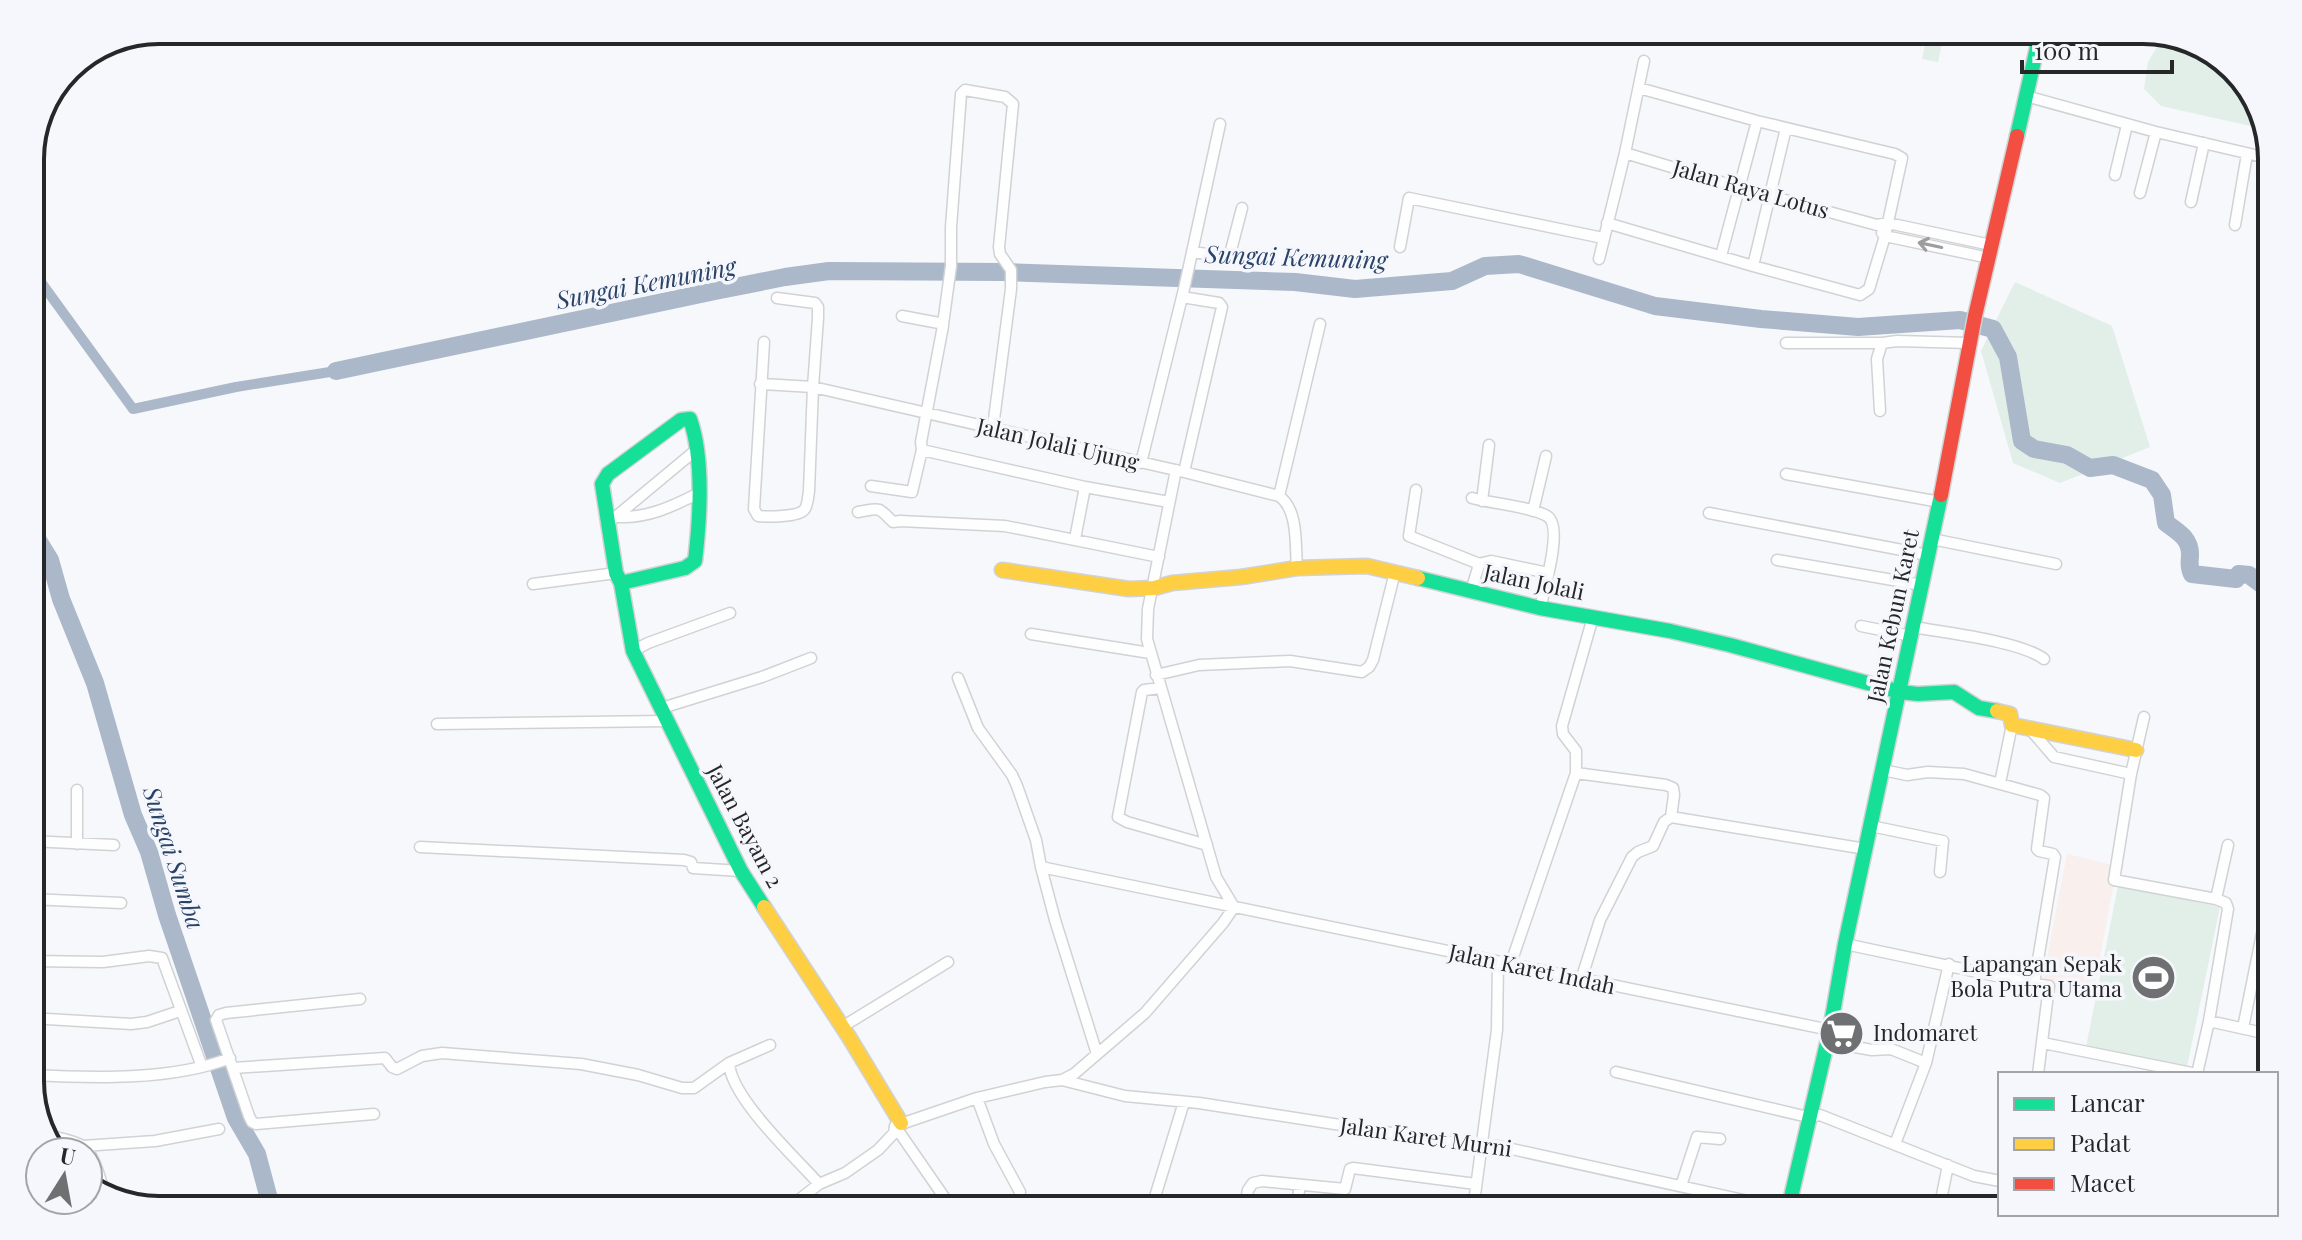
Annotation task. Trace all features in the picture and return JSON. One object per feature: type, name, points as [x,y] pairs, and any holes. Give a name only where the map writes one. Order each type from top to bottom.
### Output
[{"type":"street","name":"Jalan Kebun Karet","points":[[1791,1196],[1828,1036],[1940,502],[1975,316],[2038,44]]},
{"type":"street","points":[[1599,259],[1644,61]]},
{"type":"street","points":[[1607,223],[1860,295],[1869,289],[1885,236],[1882,224],[1902,158],[1878,149],[1757,121],[1639,88]]},
{"type":"street","points":[[871,486],[912,492],[922,450],[949,285],[961,94],[965,90],[1005,97],[1013,104],[999,247],[1002,259],[1011,270],[1011,289],[993,427]]},
{"type":"street","points":[[2026,96],[2127,125],[2258,156]]},
{"type":"street","points":[[1721,256],[1757,121]]},
{"type":"street","points":[[1141,463],[1220,124]]},
{"type":"street","points":[[2115,175],[2127,125]]},
{"type":"street","points":[[1753,266],[1786,128]]},
{"type":"street","points":[[2140,193],[2156,132]]},
{"type":"street","points":[[2191,202],[2204,143]]},
{"type":"street","name":"Jalan Raya Lotus","points":[[1625,153],[1770,196],[1990,251]]},
{"type":"street","points":[[2235,225],[2247,154]]},
{"type":"street","points":[[1400,247],[1409,198],[1603,238]]},
{"type":"street","points":[[1192,252],[1230,254],[1242,208]]},
{"type":"street","points":[[1885,236],[1990,251]]},
{"type":"street","points":[[804,1196],[878,1150],[898,1124],[977,1098],[1062,1080],[1074,1074],[1145,1013],[1234,907],[1216,877],[1156,675],[1146,623],[1169,502],[1180,471],[1222,306],[1183,293]]},
{"type":"street","points":[[764,342],[754,509],[758,516],[796,514],[805,509],[809,491],[818,307],[815,303],[777,298]]},
{"type":"street","points":[[902,316],[943,324]]},
{"type":"street","points":[[1297,568],[1293,518],[1290,508],[1279,496],[1320,324]]},
{"type":"street","points":[[1786,343],[1971,339]]},
{"type":"street","points":[[1880,411],[1877,359],[1882,343]]},
{"type":"street","name":"Jalan Jolali Ujung","points":[[760,384],[813,387],[1279,496]]},
{"type":"street","name":"Jalan Bayam 2","points":[[696,450],[692,420],[685,418],[603,480],[601,489],[613,520],[618,578],[633,651],[741,871],[842,1027],[898,1124]]},
{"type":"street","points":[[1489,445],[1477,499],[1533,511],[1552,521],[1554,538],[1540,608]]},
{"type":"street","points":[[533,584],[618,578],[693,564],[697,549],[696,450]]},
{"type":"street","points":[[613,520],[696,450]]},
{"type":"street","points":[[922,450],[1085,487],[1169,502]]},
{"type":"street","points":[[1533,511],[1546,456]]},
{"type":"street","points":[[1786,474],[1940,502]]},
{"type":"street","points":[[1075,539],[1085,487]]},
{"type":"street","points":[[1416,490],[1409,536],[1478,564],[1491,561],[1548,573]]},
{"type":"street","points":[[613,520],[656,513],[697,494]]},
{"type":"street","points":[[858,512],[877,508],[893,522],[1005,526],[1159,557]]},
{"type":"street","points":[[1709,513],[1928,555]]},
{"type":"street","points":[[1932,539],[2056,564]]},
{"type":"street","points":[[1777,560],[1922,585]]},
{"type":"street","points":[[1471,591],[1478,564]]},
{"type":"street","name":"Jalan Jolali","points":[[1002,570],[1129,589],[1297,568],[1367,566],[1540,608],[1730,645],[1900,692],[1954,692],[1979,708],[2010,714],[2012,725]]},
{"type":"street","points":[[1156,675],[1199,665],[1290,661],[1365,671],[1373,660],[1395,572]]},
{"type":"street","points":[[633,651],[730,613]]},
{"type":"street","points":[[1511,963],[1576,773],[1576,751],[1563,734],[1562,726],[1593,617]]},
{"type":"street","points":[[1861,626],[2017,646],[2044,659]]},
{"type":"street","points":[[1031,634],[1150,653]]},
{"type":"street","points":[[437,724],[665,715],[811,658]]},
{"type":"street","points":[[958,678],[978,728],[1017,786],[1036,840],[1055,920],[1097,1054]]},
{"type":"street","points":[[1160,688],[1142,692],[1118,817],[1207,845]]},
{"type":"street","points":[[2144,717],[2131,774],[2114,880],[2216,899],[2226,903],[2228,909],[2197,1072]]},
{"type":"street","points":[[2000,783],[2012,725],[2136,750]]},
{"type":"street","points":[[2030,729],[2054,757],[2131,774]]},
{"type":"street","points":[[1883,770],[1911,775],[1955,773],[2000,783],[2044,798],[2037,849],[2055,856],[2034,984]]},
{"type":"street","points":[[1576,773],[1673,788],[1671,817]]},
{"type":"street","points":[[77,790],[77,844]]},
{"type":"street","points":[[1581,980],[1600,920],[1632,857],[1653,846],[1664,822],[1671,817],[1866,849]]},
{"type":"street","points":[[1871,826],[1943,841],[1940,872]]},
{"type":"street","points":[[44,842],[114,845]]},
{"type":"street","points":[[2216,899],[2228,845]]},
{"type":"street","points":[[420,847],[684,860],[691,862],[693,868],[741,871]]},
{"type":"street","name":"Jalan Karet Indah","points":[[1041,867],[1511,963],[1828,1036],[1872,1050],[1891,1049],[1926,1063]]},
{"type":"street","points":[[44,900],[121,903]]},
{"type":"street","points":[[1845,944],[2049,986],[2038,1072]]},
{"type":"street","points":[[2243,1028],[2258,954]]},
{"type":"street","points":[[44,961],[103,962],[149,956],[162,958],[180,1011],[205,1066]]},
{"type":"street","points":[[842,1027],[948,962]]},
{"type":"street","points":[[1475,1196],[1497,1030],[1498,962]]},
{"type":"street","points":[[1895,1144],[1926,1063],[1949,964]]},
{"type":"street","points":[[360,999],[219,1015],[216,1020],[252,1122],[374,1114]]},
{"type":"street","points":[[44,1020],[131,1024],[180,1011]]},
{"type":"street","points":[[2209,1021],[2258,1032]]},
{"type":"street","points":[[2043,1043],[2166,1071]]},
{"type":"street","points":[[44,1076],[87,1078],[160,1073],[229,1062],[385,1058],[397,1069],[422,1056],[442,1053],[581,1064],[638,1075],[682,1088],[694,1088],[729,1063],[770,1045]]},
{"type":"street","points":[[729,1063],[737,1089],[819,1184]]},
{"type":"street","points":[[1616,1072],[1808,1117],[1820,1115],[1981,1178],[1998,1181]]},
{"type":"street","name":"Jalan Karet Murni","points":[[1062,1080],[1125,1096],[1199,1103],[1482,1147],[1498,1146],[1726,1196]]},
{"type":"street","points":[[977,1098],[994,1144],[1020,1192]]},
{"type":"street","points":[[1155,1196],[1184,1102]]},
{"type":"street","points":[[898,1124],[944,1196]]},
{"type":"street","points":[[104,1145],[155,1141],[219,1129]]},
{"type":"street","points":[[1681,1186],[1697,1137],[1720,1139]]},
{"type":"street","points":[[1942,1196],[1948,1165]]},
{"type":"street","points":[[1247,1196],[1253,1183],[1262,1181],[1345,1189],[1350,1169],[1353,1168],[1476,1184]]},
{"type":"street","points":[[1298,1196],[1300,1185]]},
{"type":"shaded area","points":[[1925,44],[1942,44],[1938,62],[1922,59]]},
{"type":"shaded area","points":[[2158,45],[2180,50],[2207,63],[2239,95],[2253,127],[2161,106],[2144,89],[2148,62]]},
{"type":"shaded area","points":[[2015,282],[2112,326],[2150,447],[2060,483],[2013,463],[1981,351]]},
{"type":"shaded area","points":[[2067,854],[2117,866],[2092,1000],[2041,990]]},
{"type":"shaded area","name":"Lapangan Sepak Bola Putra Utama","points":[[2118,886],[2220,907],[2187,1067],[2086,1047]]},
{"type":"waterway","name":"Sungai Kemuning","points":[[336,371],[715,291],[829,271],[1004,272],[1295,282],[1355,289],[1452,281],[1485,266],[1519,264],[1655,306],[1858,327],[1960,320],[1993,329],[2008,357],[2022,441],[2034,449],[2067,455],[2090,468],[2113,465],[2152,480],[2162,495],[2166,523],[2188,544],[2192,574],[2236,579],[2239,574],[2249,575],[2258,582]]},
{"type":"waterway","points":[[44,286],[133,409],[236,387],[336,371]]},
{"type":"waterway","name":"Sungai Sumba","points":[[44,550],[95,683],[133,815],[149,852],[167,915],[236,1118],[257,1154],[268,1196]]},
{"type":"traffic: fast","points":[[2017,136],[2038,44]]},
{"type":"traffic: fast","points":[[621,583],[685,568],[695,561],[699,470],[690,419],[681,420],[608,474],[602,484],[616,573],[621,583],[633,651],[741,871],[764,907]]},
{"type":"traffic: fast","points":[[1791,1196],[1830,1030],[1845,944],[1941,495]]},
{"type":"traffic: fast","points":[[1418,578],[1540,608],[1730,645],[1900,692],[1954,692],[1979,708],[1997,711]]},
{"type":"traffic: slow","points":[[1002,570],[1129,589],[1297,568],[1367,566],[1418,578]]},
{"type":"traffic: slow","points":[[1997,711],[2010,714],[2012,725],[2136,750]]},
{"type":"traffic: slow","points":[[764,907],[901,1123]]},
{"type":"traffic: jam","points":[[1941,495],[1975,316],[2017,136]]},
{"type":"place","name":"Lapangan Sepak Bola Putra Utama","points":[[2153,977]]},
{"type":"place","name":"Indomaret","points":[[1842,1033]]}]
